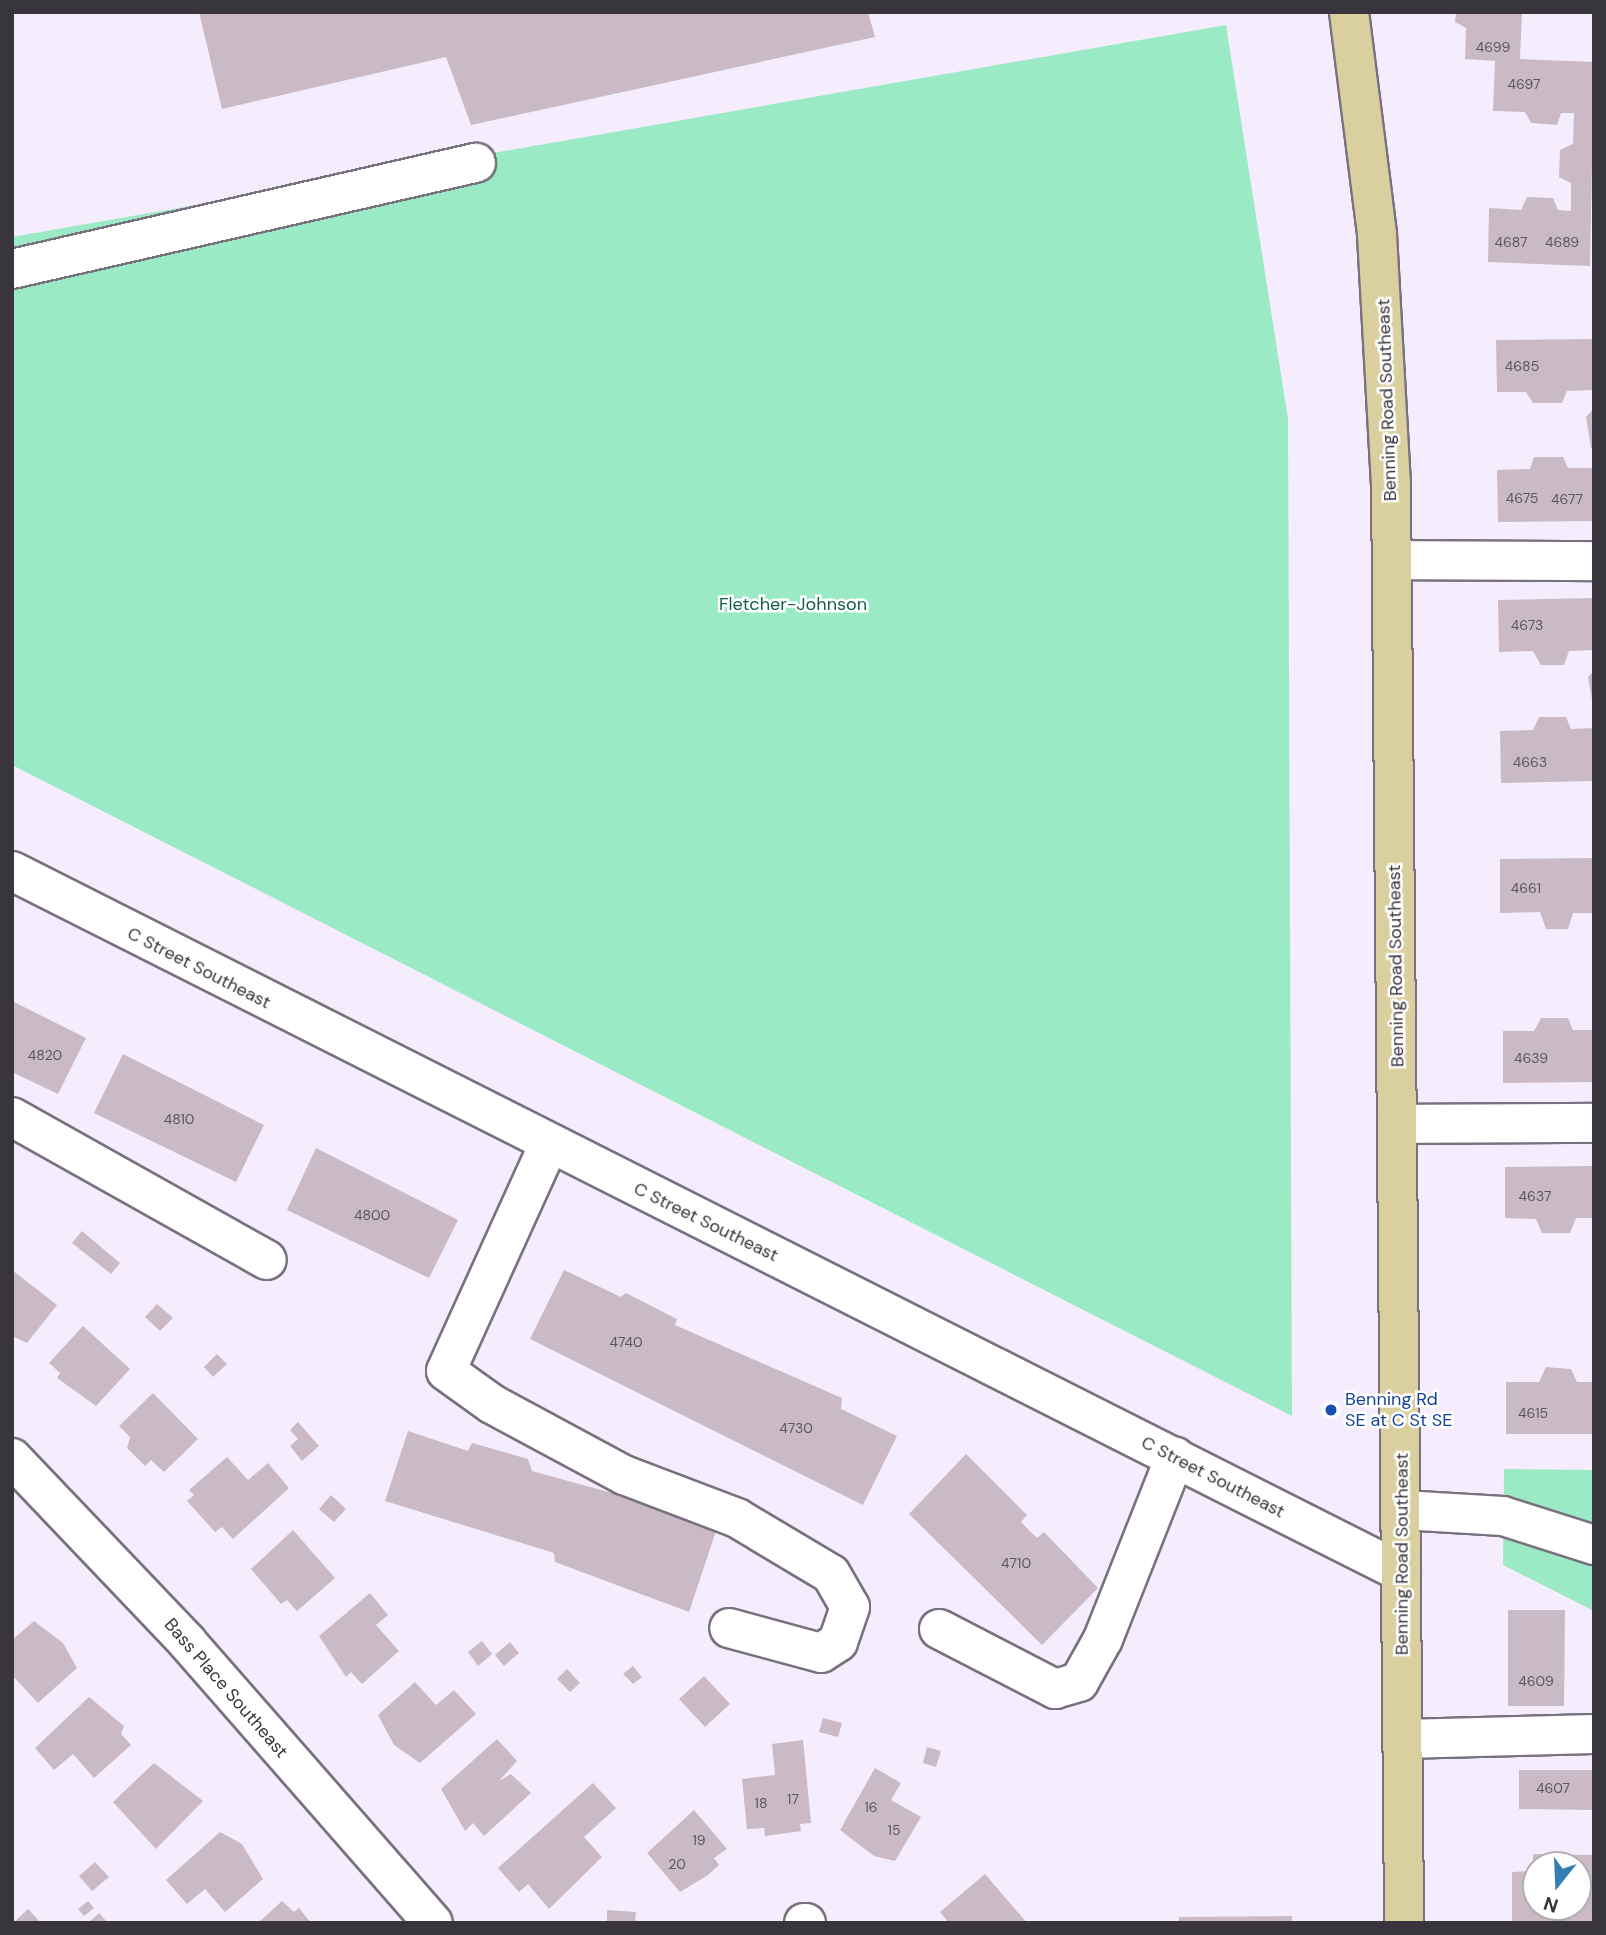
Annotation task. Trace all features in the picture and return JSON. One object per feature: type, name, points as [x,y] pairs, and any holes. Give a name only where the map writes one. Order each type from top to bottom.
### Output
[{"type":"main road","name":"Benning Road Southeast","points":[[1349,12],[1381,276],[1392,560],[1404,1923]]},
{"type":"street","points":[[12,269],[476,163]]},
{"type":"street","points":[[1392,560],[1594,561]]},
{"type":"street","name":"C Street Southeast","points":[[12,871],[1401,1572]]},
{"type":"street","points":[[12,1117],[267,1260]]},
{"type":"street","points":[[1397,1124],[1594,1123]]},
{"type":"street","points":[[549,1144],[446,1371],[492,1404],[624,1475],[737,1518],[831,1574],[850,1607],[838,1642],[821,1653],[729,1628]]},
{"type":"street","points":[[939,1629],[1055,1689],[1079,1682],[1103,1639],[1175,1457]]},
{"type":"street","name":"Bass Place Southeast","points":[[12,1458],[187,1642],[433,1923]]},
{"type":"street","points":[[1402,1510],[1503,1516],[1594,1545]]},
{"type":"street","points":[[1403,1739],[1594,1734]]},
{"type":"green space","name":"Fletcher-Johnson","points":[[1226,25],[1288,419],[1292,1416],[12,765],[12,237]]},
{"type":"green space","points":[[1504,1469],[1594,1470],[1594,1611],[1503,1565]]},
{"type":"building","points":[[199,12],[868,12],[875,37],[471,125],[446,57],[222,109]]},
{"type":"building","points":[[1456,12],[1522,12],[1520,59],[1594,62],[1590,266],[1488,262],[1489,208],[1521,210],[1527,197],[1553,198],[1558,210],[1571,211],[1571,183],[1559,177],[1560,150],[1573,144],[1574,113],[1561,113],[1557,125],[1531,123],[1525,112],[1493,111],[1495,61],[1465,59],[1466,28],[1455,22]]},
{"type":"building","points":[[1594,339],[1594,390],[1567,391],[1562,403],[1533,403],[1526,392],[1497,392],[1496,340]]},
{"type":"building","points":[[1594,408],[1594,448],[1591,448],[1586,417]]},
{"type":"building","points":[[1534,457],[1563,457],[1568,468],[1594,468],[1594,521],[1498,522],[1497,470],[1530,469]]},
{"type":"building","points":[[1594,598],[1594,650],[1569,651],[1564,665],[1541,665],[1533,651],[1499,652],[1498,600]]},
{"type":"building","points":[[1594,671],[1594,711],[1588,677]]},
{"type":"building","points":[[1539,717],[1566,717],[1571,729],[1594,728],[1594,781],[1501,783],[1500,731],[1533,730]]},
{"type":"building","points":[[1594,858],[1594,913],[1573,913],[1568,929],[1546,929],[1540,912],[1500,913],[1500,859]]},
{"type":"building","points":[[12,1001],[86,1038],[58,1094],[12,1072]]},
{"type":"building","points":[[1541,1018],[1568,1018],[1573,1030],[1594,1030],[1594,1082],[1503,1083],[1503,1031],[1534,1031]]},
{"type":"building","points":[[123,1054],[264,1125],[236,1182],[94,1113]]},
{"type":"building","points":[[316,1148],[458,1220],[429,1278],[287,1210]]},
{"type":"building","points":[[1594,1166],[1594,1218],[1576,1218],[1570,1233],[1542,1233],[1536,1219],[1505,1218],[1505,1167]]},
{"type":"building","points":[[82,1231],[120,1263],[111,1274],[72,1243]]},
{"type":"building","points":[[12,1270],[57,1305],[27,1343],[12,1336]]},
{"type":"building","points":[[564,1270],[621,1297],[626,1293],[677,1319],[675,1325],[842,1398],[841,1409],[897,1436],[863,1505],[530,1339]]},
{"type":"building","points":[[157,1304],[173,1318],[160,1331],[145,1317]]},
{"type":"building","points":[[83,1326],[130,1369],[96,1406],[57,1378],[60,1373],[49,1363]]},
{"type":"building","points":[[217,1354],[227,1364],[213,1377],[204,1367]]},
{"type":"building","points":[[1546,1367],[1571,1369],[1577,1382],[1594,1382],[1594,1434],[1506,1434],[1506,1382],[1539,1382]]},
{"type":"building","points":[[153,1393],[198,1439],[164,1472],[151,1460],[145,1466],[127,1448],[130,1437],[119,1426]]},
{"type":"building","points":[[298,1422],[319,1446],[302,1461],[290,1446],[298,1439],[290,1430]]},
{"type":"building","points":[[408,1431],[468,1451],[472,1443],[528,1459],[532,1471],[692,1515],[716,1531],[689,1612],[555,1562],[554,1553],[385,1501]]},
{"type":"building","points":[[966,1454],[1027,1515],[1021,1522],[1037,1538],[1044,1532],[1098,1588],[1042,1645],[909,1514]]},
{"type":"building","points":[[227,1457],[248,1480],[268,1463],[289,1488],[233,1539],[222,1527],[215,1532],[187,1501],[194,1495],[189,1490]]},
{"type":"building","points":[[331,1495],[346,1509],[334,1522],[319,1509]]},
{"type":"building","points":[[293,1530],[335,1578],[297,1611],[287,1600],[281,1604],[251,1569]]},
{"type":"building","points":[[370,1593],[388,1615],[376,1625],[399,1651],[362,1684],[351,1672],[346,1677],[319,1636]]},
{"type":"building","points":[[1508,1610],[1565,1610],[1564,1706],[1508,1706]]},
{"type":"building","points":[[34,1621],[63,1643],[77,1668],[38,1703],[12,1675],[12,1640]]},
{"type":"building","points":[[482,1641],[492,1654],[478,1666],[468,1652]]},
{"type":"building","points":[[510,1642],[519,1653],[504,1666],[495,1655]]},
{"type":"building","points":[[633,1666],[642,1677],[633,1684],[623,1674]]},
{"type":"building","points":[[567,1669],[580,1683],[570,1692],[557,1679]]},
{"type":"building","points":[[704,1676],[730,1704],[705,1727],[679,1699]]},
{"type":"building","points":[[415,1682],[436,1705],[454,1690],[476,1714],[420,1763],[394,1745],[378,1715]]},
{"type":"building","points":[[89,1697],[124,1726],[121,1734],[131,1745],[94,1778],[73,1754],[54,1770],[35,1748]]},
{"type":"building","points":[[823,1718],[842,1723],[838,1737],[819,1732]]},
{"type":"building","points":[[497,1739],[517,1761],[499,1781],[511,1774],[531,1793],[484,1836],[473,1823],[465,1831],[441,1789]]},
{"type":"building","points":[[803,1740],[811,1823],[800,1824],[801,1831],[765,1836],[764,1828],[747,1829],[742,1779],[775,1775],[772,1744]]},
{"type":"building","points":[[927,1747],[941,1751],[936,1767],[923,1763]]},
{"type":"building","points":[[154,1763],[203,1801],[156,1849],[113,1802]]},
{"type":"building","points":[[875,1768],[901,1783],[891,1800],[921,1817],[895,1861],[874,1856],[840,1830]]},
{"type":"building","points":[[1519,1770],[1594,1770],[1594,1810],[1519,1809]]},
{"type":"building","points":[[593,1783],[616,1808],[584,1837],[602,1857],[549,1909],[528,1884],[519,1892],[498,1868]]},
{"type":"building","points":[[694,1810],[727,1849],[714,1858],[719,1865],[680,1892],[647,1853]]},
{"type":"building","points":[[220,1832],[242,1844],[263,1879],[225,1912],[205,1889],[187,1904],[166,1880]]},
{"type":"building","points":[[1594,1855],[1594,1923],[1512,1923],[1512,1872],[1522,1872],[1522,1921],[1592,1921]]},
{"type":"building","points":[[95,1862],[109,1877],[92,1891],[79,1876]]},
{"type":"building","points":[[985,1874],[1027,1923],[949,1923],[940,1912]]},
{"type":"building","points":[[88,1901],[94,1908],[84,1916],[78,1909]]},
{"type":"building","points":[[282,1901],[294,1912],[299,1908],[311,1923],[258,1923]]},
{"type":"building","points":[[28,1909],[41,1923],[13,1923]]},
{"type":"building","points":[[607,1910],[636,1912],[635,1923],[607,1923]]},
{"type":"building","points":[[99,1913],[108,1923],[88,1923]]},
{"type":"building","points":[[1292,1916],[1292,1923],[1179,1923],[1179,1917]]},
{"type":"place","name":"Benning Rd SE at C St SE","points":[[1331,1410]]}]
